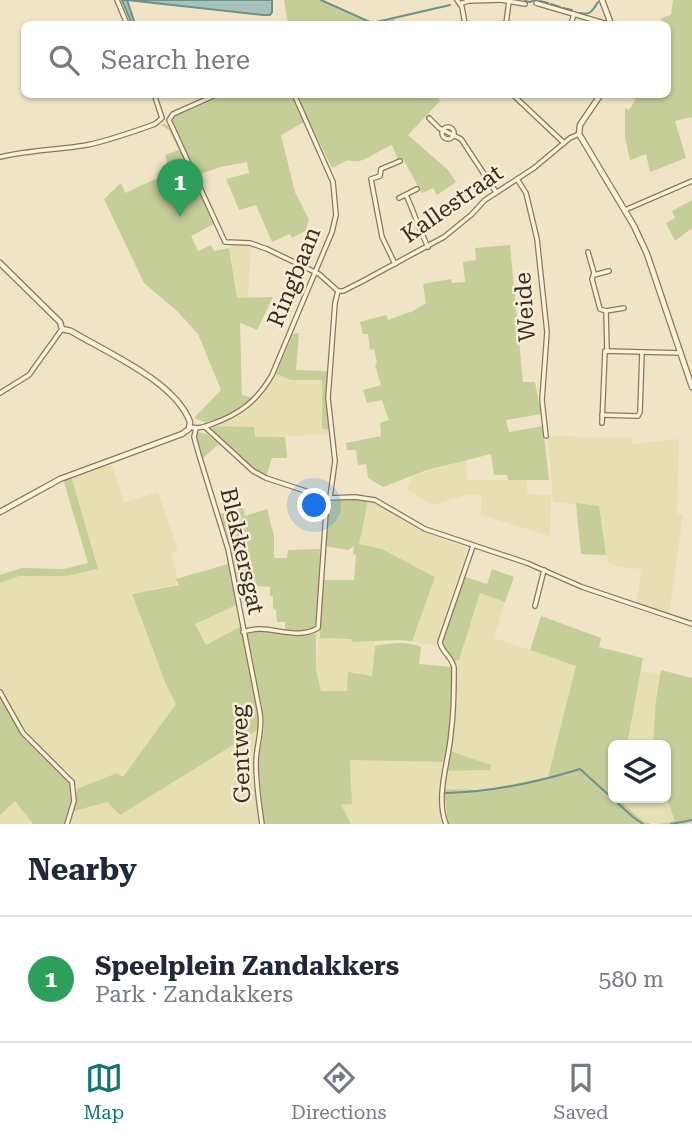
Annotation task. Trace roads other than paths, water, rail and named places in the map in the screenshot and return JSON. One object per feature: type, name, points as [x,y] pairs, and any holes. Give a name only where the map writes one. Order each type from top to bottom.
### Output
[{"type":"street","points":[[117,0],[126,21]]},
{"type":"street","points":[[464,21],[458,2],[501,0],[525,4]]},
{"type":"street","points":[[602,0],[610,21]]},
{"type":"street","points":[[506,21],[509,1]]},
{"type":"street","points":[[536,4],[597,21]]},
{"type":"street","points":[[572,21],[574,14]]},
{"type":"street","points":[[0,157],[32,150],[84,145],[155,124],[162,118],[155,98]]},
{"type":"street","points":[[209,98],[173,114],[169,120],[225,242],[250,243],[315,271],[338,291],[328,398],[335,461],[329,497],[318,628],[301,634],[258,628],[243,632]]},
{"type":"street","name":"Ringbaan","points":[[193,427],[205,427],[247,408],[265,387],[332,232],[336,198],[333,182],[296,98]]},
{"type":"street","points":[[516,98],[564,143]]},
{"type":"street","points":[[598,98],[580,124],[579,134],[625,210],[647,254],[692,387]]},
{"type":"street","points":[[429,118],[461,139],[496,192]]},
{"type":"street","name":"Kallestraat","points":[[338,291],[343,291],[444,237],[496,192],[579,134]]},
{"type":"street","points":[[395,264],[382,237],[371,183],[373,177],[380,176],[381,169],[400,161]]},
{"type":"street","name":"Weide","points":[[517,179],[526,193],[540,265],[547,331],[542,400],[546,436]]},
{"type":"street","points":[[625,210],[692,181]]},
{"type":"street","points":[[399,198],[416,190]]},
{"type":"street","points":[[405,195],[428,247]]},
{"type":"street","points":[[589,252],[594,275],[592,279],[600,309],[606,311],[624,308]]},
{"type":"street","points":[[0,263],[60,322],[62,329]]},
{"type":"street","points":[[594,275],[609,271]]},
{"type":"street","points":[[602,422],[604,355],[607,351],[606,311]]},
{"type":"street","points":[[0,393],[29,375],[62,329]]},
{"type":"street","points":[[0,512],[60,479],[182,434],[193,427],[185,413],[155,381],[71,331],[62,329]]},
{"type":"street","points":[[607,351],[681,353]]},
{"type":"street","points":[[603,415],[638,416],[642,352]]},
{"type":"street","name":"Blekkersgat","points":[[193,427],[229,549],[254,684]]},
{"type":"street","points":[[205,427],[259,475],[329,497],[363,497],[380,502],[425,529],[692,624]]},
{"type":"street","points":[[446,824],[443,784],[453,720],[454,668],[453,661],[440,642],[473,546]]},
{"type":"street","points":[[535,606],[544,570]]},
{"type":"street","name":"Gentweg","points":[[254,684],[261,718],[256,786],[262,824]]},
{"type":"street","points":[[0,692],[23,733],[72,782],[74,801],[67,824]]},
{"type":"water","points":[[122,0],[127,0],[134,21],[131,21]]},
{"type":"water","points":[[127,0],[272,0],[272,12],[270,15],[263,15]]},
{"type":"waterway","points":[[321,0],[368,21]]},
{"type":"waterway","points":[[525,1],[535,0]]},
{"type":"waterway","points":[[540,1],[548,3]]},
{"type":"waterway","points":[[580,13],[589,13],[598,2]]},
{"type":"waterway","points":[[551,4],[560,7]]},
{"type":"waterway","points":[[381,21],[450,5]]},
{"type":"waterway","points":[[563,8],[572,10]]},
{"type":"waterway","points":[[446,793],[514,786],[580,769],[643,824]]},
{"type":"waterway","points":[[671,824],[692,820]]},
{"type":"place","name":"Speelplein Zandakkers","points":[[180,217]]}]
